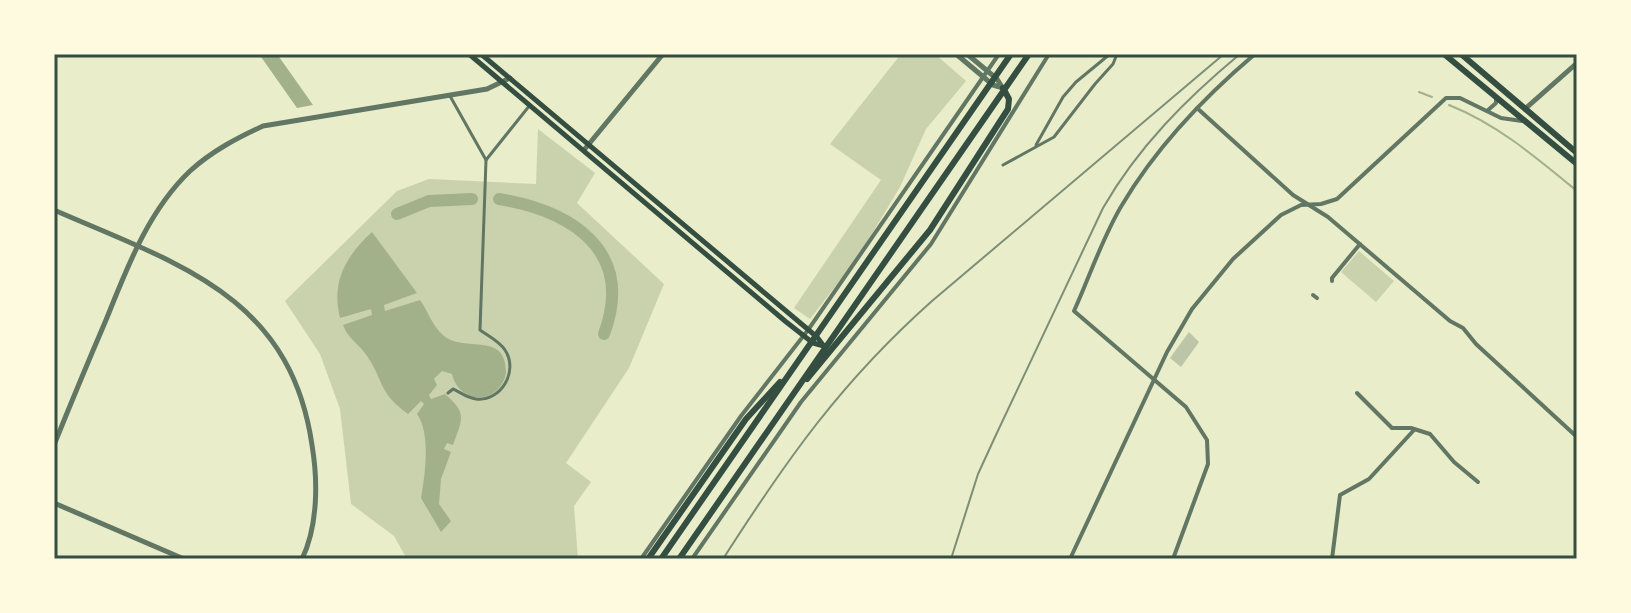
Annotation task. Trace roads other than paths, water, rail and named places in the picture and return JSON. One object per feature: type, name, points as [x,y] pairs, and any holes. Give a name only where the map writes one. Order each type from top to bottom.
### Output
[{"type":"main road","points":[[469,54],[804,336],[824,346]]},
{"type":"main road","points":[[481,54],[808,330],[815,340]]},
{"type":"main road","points":[[663,559],[1013,54]]},
{"type":"main road","points":[[663,559],[1013,54]]},
{"type":"main road","points":[[678,559],[1029,54]]},
{"type":"main road","points":[[678,559],[1029,54]]},
{"type":"main road","points":[[1444,54],[1577,164]]},
{"type":"main road","points":[[1461,54],[1577,153]]},
{"type":"main road","points":[[772,424],[930,230],[1006,112],[1009,99],[1003,88]]},
{"type":"main road","points":[[648,559],[738,429],[815,340]]},
{"type":"street","points":[[584,150],[663,54]]},
{"type":"street","points":[[956,54],[1019,103]]},
{"type":"street","points":[[967,54],[985,74]]},
{"type":"street","points":[[641,559],[735,423],[804,336],[999,54]]},
{"type":"street","points":[[692,559],[788,420],[931,244],[1049,54]]},
{"type":"street","points":[[1036,145],[1063,97],[1110,54]]},
{"type":"street","points":[[1003,165],[1054,137],[1113,64],[1117,54]]},
{"type":"street","points":[[1173,559],[1208,464],[1209,447],[1204,431],[1192,414],[1074,311],[1122,205],[1166,141],[1255,54]]},
{"type":"street","points":[[1525,109],[1577,63]]},
{"type":"street","points":[[54,445],[136,246],[166,199],[189,172],[234,139],[263,126],[487,89],[510,78]]},
{"type":"street","points":[[448,393],[453,389],[472,399],[484,399],[500,391],[509,375],[510,364],[506,352],[480,330],[486,160],[450,96]]},
{"type":"street","points":[[1487,111],[1496,103],[1496,96]]},
{"type":"street","points":[[1070,559],[1154,380],[1192,309],[1233,259],[1281,215],[1310,204],[1337,199],[1446,98],[1460,98],[1507,120],[1526,121]]},
{"type":"street","points":[[486,160],[530,105]]},
{"type":"street","points":[[1197,108],[1293,195],[1310,204],[1450,321],[1463,328],[1476,344],[1577,437]]},
{"type":"street","points":[[54,210],[182,266],[226,293],[248,312],[286,364],[305,411],[314,454],[315,505],[302,559]]},
{"type":"street","points":[[1330,279],[1360,244]]},
{"type":"street","points":[[824,346],[838,357]]},
{"type":"street","points":[[1357,393],[1392,428],[1414,430],[1433,437],[1454,462],[1478,482]]},
{"type":"street","points":[[1332,559],[1340,495],[1369,479],[1414,430]]},
{"type":"street","points":[[54,503],[184,559]]},
{"type":"waterway","points":[[1419,92],[1432,97]]},
{"type":"waterway","points":[[1449,105],[1500,132],[1577,191]]},
{"type":"waterway","points":[[397,214],[429,201],[472,199]]},
{"type":"waterway","points":[[499,199],[551,213],[590,240],[604,258],[611,280],[611,305],[604,334]]},
{"type":"railway","points":[[723,559],[818,422],[870,361],[932,301],[1224,54]]},
{"type":"railway","points":[[951,559],[978,474],[1103,208],[1147,144],[1201,88],[1240,54]]}]
